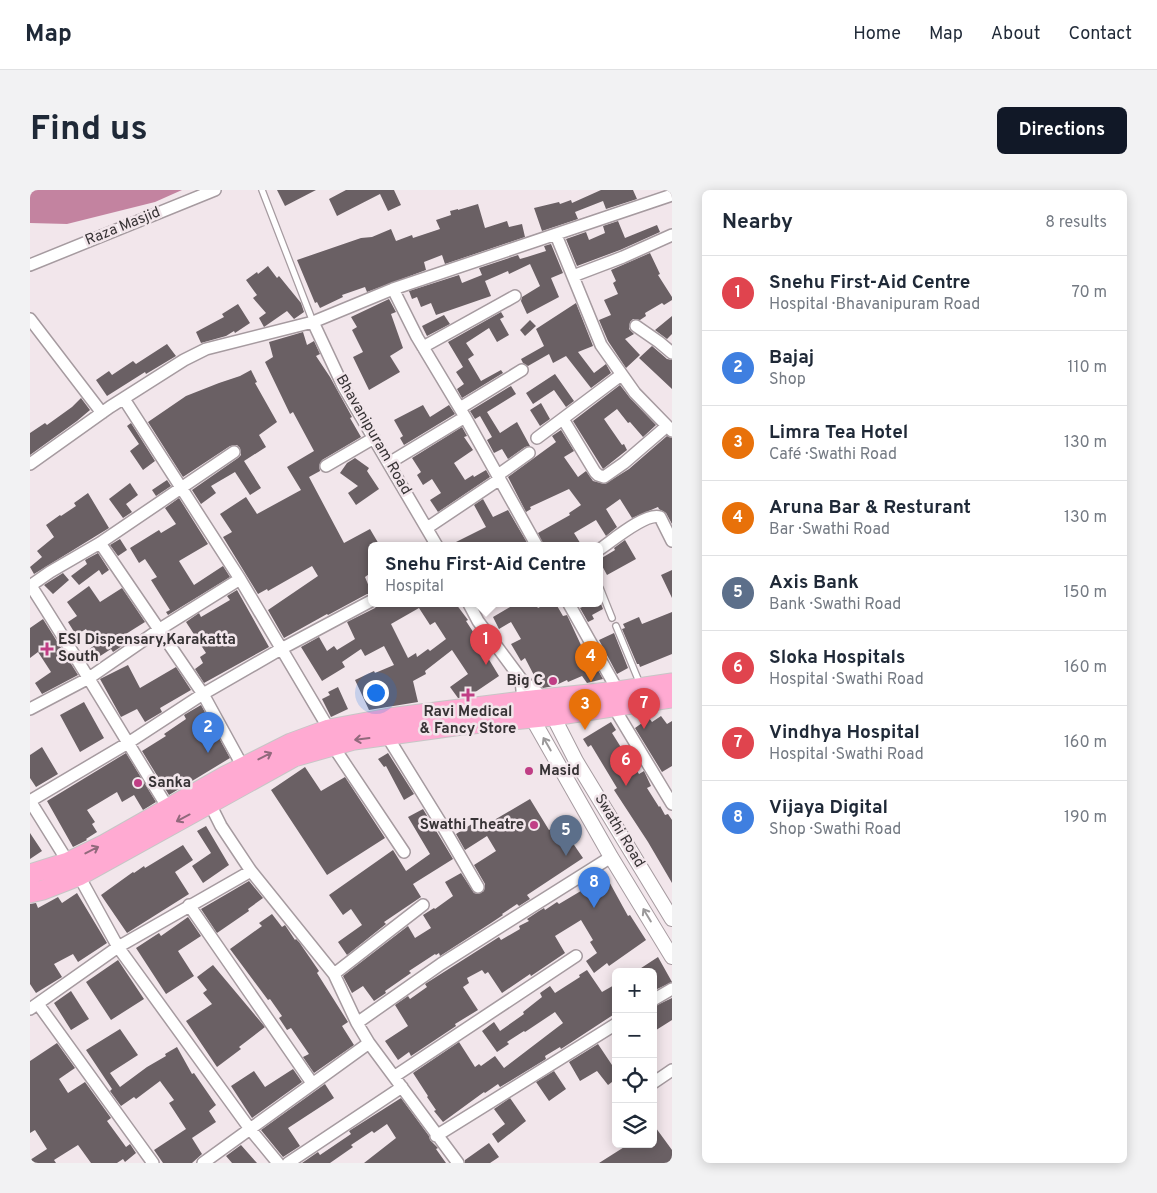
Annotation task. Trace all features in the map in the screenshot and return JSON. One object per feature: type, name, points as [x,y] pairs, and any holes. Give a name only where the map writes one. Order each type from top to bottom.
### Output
[{"type":"highway","points":[[616,698],[642,688],[672,683]]},
{"type":"highway","points":[[30,874],[73,869],[210,804],[331,738],[389,718],[523,701],[549,707],[616,698],[672,698]]},
{"type":"highway","points":[[30,893],[43,890],[105,844],[243,767],[291,743],[331,738],[354,740],[462,725],[532,718],[549,707]]},
{"type":"street","name":"Raza Masjid","points":[[30,265],[215,190]]},
{"type":"street","points":[[30,464],[102,413],[184,360],[206,349],[313,322],[393,289],[672,195]]},
{"type":"street","points":[[556,235],[601,345],[635,393],[670,429],[604,477],[595,472],[563,419]]},
{"type":"street","points":[[573,276],[623,257],[672,235]]},
{"type":"street","points":[[393,289],[423,347],[462,412],[535,542]]},
{"type":"street","points":[[423,347],[515,296]]},
{"type":"street","points":[[30,319],[102,413]]},
{"type":"street","name":"Bhavanipuram Road","points":[[313,322],[343,386],[436,542]]},
{"type":"street","points":[[636,326],[672,354]]},
{"type":"street","points":[[389,463],[522,370]]},
{"type":"street","points":[[538,438],[621,375]]},
{"type":"street","points":[[124,399],[240,579],[331,738],[404,852]]},
{"type":"street","points":[[326,466],[374,438]]},
{"type":"street","points":[[168,808],[31,586],[50,572],[100,543],[234,452]]},
{"type":"street","points":[[427,528],[499,477],[529,453]]},
{"type":"street","points":[[603,547],[646,518],[656,516],[660,517],[672,541]]},
{"type":"street","points":[[100,543],[204,694],[243,767]]},
{"type":"street","points":[[30,709],[89,678],[160,629],[240,579]]},
{"type":"street","points":[[278,1163],[250,1129],[118,947],[73,869],[30,801],[128,743],[204,694],[281,649],[368,603]]},
{"type":"street","points":[[471,607],[478,621],[521,679],[549,707]]},
{"type":"street","points":[[570,607],[672,804]]},
{"type":"street","points":[[521,679],[523,701]]},
{"type":"street","name":"Swathi Road","points":[[549,707],[576,761],[672,919]]},
{"type":"street","name":"Swathi Road","points":[[532,718],[611,857],[672,957]]},
{"type":"street","points":[[387,736],[478,887]]},
{"type":"street","points":[[210,804],[221,826],[251,871],[334,974],[357,1023],[369,1043],[395,1076],[436,1136],[458,1163]]},
{"type":"street","points":[[357,1023],[441,964],[611,857]]},
{"type":"street","points":[[153,1163],[34,1007],[118,947],[251,871]]},
{"type":"street","points":[[189,905],[312,1083]]},
{"type":"street","points":[[334,974],[423,905]]},
{"type":"street","points":[[395,1076],[576,956]]},
{"type":"street","points":[[657,998],[672,989]]},
{"type":"street","points":[[436,1136],[612,1026]]},
{"type":"street","points":[[203,1163],[369,1043]]},
{"type":"street","points":[[657,1080],[672,1070]]},
{"type":"street","points":[[288,1163],[402,1087]]},
{"type":"lane","points":[[262,190],[313,322]]},
{"type":"lane","points":[[603,596],[612,618]]},
{"type":"lane","points":[[616,626],[642,688]]},
{"type":"shaded area","points":[[30,190],[182,190],[155,202],[67,224],[30,223]]},
{"type":"building","points":[[277,190],[316,190],[285,206]]},
{"type":"building","points":[[346,190],[394,190],[401,205],[388,211],[380,194],[337,216],[329,199]]},
{"type":"building","points":[[601,190],[633,190],[637,199],[606,209],[603,201],[575,212],[578,219],[542,231],[534,208],[559,202],[560,204],[571,200],[572,203]]},
{"type":"building","points":[[478,204],[485,228],[507,221],[509,227],[522,224],[525,237],[445,264],[442,255],[424,262],[426,270],[367,292],[365,287],[342,295],[343,297],[320,308],[317,302],[315,303],[297,260],[361,238],[372,237],[391,229],[396,241],[412,235],[413,238],[440,229],[436,220],[451,215],[450,211]]},
{"type":"building","points":[[618,221],[625,238],[657,225],[660,232],[577,266],[566,239],[586,232],[589,240],[605,233],[603,226]]},
{"type":"building","points":[[551,244],[563,273],[551,278],[559,297],[527,314],[521,301],[522,297],[540,286],[530,264],[509,274],[508,271],[485,281],[491,296],[436,315],[431,303],[421,307],[417,297],[412,299],[409,291],[459,275],[462,283],[482,275],[479,268],[518,255],[520,259],[546,251],[544,246]]},
{"type":"building","points":[[650,253],[660,274],[658,275],[672,300],[664,305],[662,303],[645,313],[646,316],[640,320],[633,319],[630,322],[629,329],[634,334],[625,339],[640,355],[626,368],[608,341],[599,320],[611,315],[604,300],[618,294],[613,283],[616,281],[611,270]]},
{"type":"building","points":[[268,266],[277,278],[279,276],[301,303],[304,312],[294,319],[287,311],[264,327],[259,318],[266,313],[253,298],[257,295],[246,280]]},
{"type":"building","points":[[389,299],[396,312],[391,314],[403,348],[390,356],[400,372],[369,390],[353,357],[363,352],[352,330],[357,327],[351,317]]},
{"type":"building","points":[[576,303],[593,346],[578,352],[594,373],[606,364],[611,373],[591,388],[566,356],[553,363],[549,354],[528,366],[521,359],[544,346],[536,329]]},
{"type":"building","points":[[238,304],[250,323],[235,333],[234,331],[226,336],[201,343],[196,332],[224,317],[222,314]]},
{"type":"building","points":[[501,312],[504,317],[500,319],[509,335],[497,342],[489,328],[466,343],[474,355],[468,359],[481,381],[501,370],[503,373],[462,398],[457,389],[464,384],[456,372],[463,367],[448,342]]},
{"type":"building","points":[[444,315],[450,324],[427,336],[422,326]]},
{"type":"building","points":[[672,316],[672,334],[667,339],[655,330]]},
{"type":"building","points":[[530,320],[536,326],[525,336],[520,330]]},
{"type":"building","points":[[303,332],[307,345],[314,341],[320,354],[316,356],[330,377],[361,437],[322,460],[319,466],[320,471],[309,477],[344,543],[370,529],[378,542],[368,542],[368,575],[365,577],[368,584],[368,594],[284,638],[268,610],[318,576],[312,566],[268,591],[267,589],[258,594],[223,537],[232,532],[220,514],[246,497],[257,514],[301,490],[287,467],[314,451],[293,412],[290,414],[265,362],[273,357],[269,342]]},
{"type":"building","points":[[167,344],[176,356],[146,374],[145,372],[107,396],[96,380],[109,371],[112,375],[133,361],[136,364]]},
{"type":"building","points":[[652,346],[667,359],[672,360],[672,389],[639,358]]},
{"type":"building","points":[[251,370],[257,382],[255,383],[277,422],[259,435],[266,447],[244,461],[261,488],[250,495],[235,472],[211,486],[216,493],[201,504],[192,490],[238,458],[241,455],[240,448],[237,445],[230,446],[183,477],[148,422],[186,396]]},
{"type":"building","points":[[555,374],[574,401],[566,407],[554,390],[533,404],[526,393]]},
{"type":"building","points":[[620,385],[656,425],[643,437],[617,409],[604,419],[627,450],[603,469],[573,421]]},
{"type":"building","points":[[511,386],[516,394],[487,412],[500,433],[517,422],[530,446],[525,447],[508,459],[502,449],[494,453],[487,440],[492,437],[480,416],[475,419],[470,411]]},
{"type":"building","points":[[81,398],[90,410],[30,455],[30,433],[45,423],[47,425]]},
{"type":"building","points":[[541,403],[550,419],[540,426],[530,410]]},
{"type":"building","points":[[423,405],[430,417],[449,405],[455,414],[404,445],[400,438],[403,436],[394,420]]},
{"type":"building","points":[[131,423],[155,461],[143,470],[130,451],[139,444],[127,426]]},
{"type":"building","points":[[462,427],[467,436],[464,437],[473,450],[454,463],[465,480],[486,470],[490,477],[438,512],[430,500],[441,493],[432,479],[423,485],[417,475],[421,472],[412,458]]},
{"type":"building","points":[[561,430],[574,451],[564,457],[578,477],[586,471],[593,481],[605,484],[629,469],[667,436],[672,438],[672,524],[666,513],[658,507],[632,518],[620,499],[606,509],[617,527],[606,536],[596,520],[574,533],[580,542],[542,542],[538,533],[570,515],[569,513],[581,505],[569,489],[530,507],[531,509],[526,512],[508,477],[556,442],[552,436]]},
{"type":"building","points":[[355,458],[369,468],[367,471],[379,489],[356,505],[348,493],[358,486],[340,473],[347,463]]},
{"type":"building","points":[[167,480],[171,486],[156,496],[152,490]]},
{"type":"building","points":[[130,483],[138,495],[126,504],[132,512],[123,518],[109,499]]},
{"type":"building","points":[[88,493],[109,528],[34,574],[30,567],[42,557],[37,551],[54,537],[46,525],[76,506],[74,503]]},
{"type":"building","points":[[179,498],[208,544],[179,561],[194,585],[223,566],[230,577],[168,615],[166,612],[170,610],[151,580],[157,577],[145,559],[139,563],[130,548],[159,530],[161,533],[176,524],[165,508]]},
{"type":"building","points":[[483,499],[493,517],[508,510],[527,542],[456,542],[486,527],[474,505]]},
{"type":"building","points":[[120,539],[127,550],[118,556],[110,545]]},
{"type":"building","points":[[625,540],[636,559],[607,575],[603,568],[603,557],[615,550],[614,548]]},
{"type":"building","points":[[98,553],[109,570],[102,575],[99,570],[79,585],[71,576],[87,564],[85,560]]},
{"type":"building","points":[[672,570],[672,598],[661,575]]},
{"type":"building","points":[[63,573],[69,580],[53,594],[44,585]]},
{"type":"building","points":[[89,586],[100,602],[122,588],[145,622],[121,637],[125,644],[113,652],[111,649],[94,660],[88,650],[95,645],[86,629],[76,635],[68,622],[77,616],[67,602]]},
{"type":"building","points":[[237,590],[269,647],[204,683],[195,669],[203,663],[200,657],[206,653],[186,622],[199,613],[201,617],[230,600],[227,596]]},
{"type":"building","points":[[376,607],[458,607],[468,620],[466,621],[499,676],[468,697],[458,698],[450,687],[468,674],[452,650],[425,671],[426,674],[413,681],[418,702],[369,710],[355,680],[374,671],[375,673],[394,665],[384,646],[365,656],[361,649],[342,662],[345,667],[322,681],[301,647],[319,637],[327,651],[334,646],[337,650],[355,639],[347,622]],"holes":[[[419,608],[430,625],[435,622],[446,639],[430,651],[428,649],[417,657],[416,653],[408,658],[391,624]]]},
{"type":"building","points":[[510,607],[558,607],[563,616],[567,615],[587,658],[590,656],[603,679],[587,683],[582,676],[568,682],[567,680],[554,686],[543,688],[538,683],[525,658],[521,661],[511,644],[521,639],[511,622],[499,629],[493,617]]},
{"type":"building","points":[[602,607],[603,609],[592,615],[594,619],[588,622],[580,608]]},
{"type":"building","points":[[672,612],[672,654],[640,667],[622,629],[625,628],[623,624],[639,617],[642,624]]},
{"type":"building","points":[[43,619],[78,675],[42,694],[35,683],[51,672],[38,652],[30,658],[30,628]]},
{"type":"building","points":[[614,633],[628,668],[617,674],[599,640]]},
{"type":"building","points":[[128,665],[140,688],[176,667],[191,690],[160,708],[162,712],[145,722],[137,709],[121,717],[100,679]]},
{"type":"building","points":[[338,687],[348,709],[331,717],[322,699],[330,695],[328,692]]},
{"type":"building","points":[[84,702],[104,738],[80,752],[60,715]]},
{"type":"building","points":[[201,705],[230,758],[169,795],[142,751],[166,736],[164,734],[186,719],[184,715]]},
{"type":"building","points":[[661,716],[667,724],[672,721],[672,766],[662,772],[635,728],[649,718],[652,722]]},
{"type":"building","points":[[611,722],[616,730],[612,733],[639,774],[644,771],[651,786],[647,788],[665,815],[668,814],[672,820],[672,883],[614,790],[617,788],[591,745],[588,747],[583,739]]},
{"type":"building","points":[[42,747],[58,774],[36,787],[30,778],[30,755]]},
{"type":"building","points":[[126,753],[156,802],[143,810],[134,795],[122,802],[117,792],[87,810],[95,822],[92,824],[97,832],[73,847],[47,801]]},
{"type":"building","points":[[388,753],[414,794],[404,800],[386,766],[384,767],[378,759]]},
{"type":"building","points":[[305,767],[321,791],[345,777],[385,838],[327,875],[271,790]]},
{"type":"building","points":[[530,799],[549,830],[559,824],[568,840],[570,839],[583,858],[527,895],[530,899],[519,906],[517,904],[440,956],[439,953],[435,954],[409,971],[411,973],[374,1001],[363,986],[352,993],[343,976],[408,926],[415,938],[431,928],[423,915],[453,896],[445,882],[461,873],[474,893],[478,894],[484,891],[485,884],[474,865],[496,851],[487,836],[465,850],[456,834],[475,822],[479,829]]},
{"type":"building","points":[[423,809],[453,859],[413,884],[421,897],[384,922],[386,924],[347,955],[338,942],[362,925],[351,909],[343,915],[329,895],[393,850],[406,871],[430,854],[408,817]]},
{"type":"building","points":[[206,826],[229,865],[203,883],[192,866],[211,853],[197,831]]},
{"type":"building","points":[[30,833],[42,851],[30,859]]},
{"type":"building","points":[[183,845],[193,860],[175,872],[189,894],[127,933],[101,895],[133,872],[144,866],[145,868]]},
{"type":"building","points":[[606,876],[628,916],[630,915],[646,940],[609,966],[607,963],[594,973],[586,961],[597,953],[590,942],[593,940],[581,920],[555,936],[565,953],[502,993],[488,972],[485,974],[482,970],[467,978],[469,983],[463,987],[478,1010],[411,1056],[409,1052],[398,1060],[385,1041],[408,1026],[395,1005],[408,996],[410,999],[427,987],[425,984],[499,937],[501,940],[520,929],[519,926],[529,921],[527,919],[539,911],[544,908],[545,910],[557,902],[559,904]]},
{"type":"building","points":[[249,881],[263,898],[248,909],[249,911],[217,933],[201,909]]},
{"type":"building","points":[[77,893],[107,943],[78,962],[73,954],[54,964],[62,977],[36,993],[30,984],[30,904],[36,903],[38,908],[58,897],[62,903]]},
{"type":"building","points":[[272,914],[282,927],[285,925],[295,940],[299,942],[319,971],[317,973],[348,1022],[342,1026],[354,1045],[314,1073],[303,1057],[309,1054],[291,1028],[287,1030],[279,1018],[282,1016],[230,949],[262,926],[259,923]]},
{"type":"building","points":[[188,917],[201,936],[178,951],[194,976],[166,994],[136,948],[159,933],[161,936]]},
{"type":"building","points":[[658,957],[672,982],[657,989],[657,968],[641,968]]},
{"type":"building","points":[[118,960],[144,999],[111,1020],[86,982]]},
{"type":"building","points":[[213,965],[265,1027],[239,1047],[241,1049],[217,1067],[186,1021],[212,1004],[203,993],[207,990],[197,977]]},
{"type":"building","points":[[587,970],[602,992],[612,986],[612,1016],[561,1049],[560,1047],[545,1056],[546,1059],[500,1087],[498,1084],[484,1092],[443,1122],[434,1111],[436,1110],[413,1073],[459,1042],[475,1067],[479,1064],[481,1066],[495,1056],[504,1068],[563,1023],[555,1012],[507,1042],[509,1044],[497,1052],[482,1031],[494,1022],[500,1031],[524,1014],[523,1012],[542,997],[540,993],[550,986],[555,993],[580,977],[579,975]]},
{"type":"building","points":[[71,991],[89,1019],[71,1030],[54,1003]]},
{"type":"building","points":[[672,998],[672,1020],[657,1029],[657,1013],[657,1005]]},
{"type":"building","points":[[120,1029],[138,1055],[110,1073],[120,1087],[177,1047],[192,1074],[194,1073],[216,1105],[209,1111],[216,1122],[192,1138],[202,1154],[192,1163],[163,1163],[154,1150],[186,1129],[169,1103],[174,1100],[160,1081],[136,1099],[134,1097],[121,1106],[86,1050]]},
{"type":"building","points":[[57,1043],[75,1068],[59,1079],[68,1093],[85,1082],[111,1118],[107,1121],[126,1147],[130,1144],[136,1153],[125,1162],[123,1159],[117,1163],[91,1163],[78,1145],[54,1160],[56,1163],[30,1163],[30,1160],[47,1149],[35,1130],[30,1133],[30,1061]]},
{"type":"building","points":[[598,1044],[612,1065],[612,1082],[608,1085],[597,1071],[580,1081],[569,1062]]},
{"type":"building","points":[[293,1069],[302,1082],[252,1118],[231,1086],[254,1071],[265,1087]]},
{"type":"building","points":[[554,1071],[566,1089],[549,1101],[536,1082]]},
{"type":"building","points":[[325,1084],[334,1098],[288,1128],[300,1146],[283,1157],[261,1130]]},
{"type":"building","points":[[401,1098],[430,1140],[438,1148],[436,1149],[446,1163],[364,1163],[396,1138],[387,1124],[374,1133],[372,1131],[351,1145],[353,1147],[330,1163],[302,1163],[318,1152],[320,1155],[351,1134],[349,1131]]},
{"type":"building","points":[[510,1098],[526,1121],[498,1143],[492,1134],[505,1124],[494,1109]]},
{"type":"building","points":[[657,1129],[672,1150],[672,1160],[668,1163],[599,1163],[623,1148],[657,1148]]},
{"type":"building","points":[[489,1143],[499,1157],[490,1163],[465,1163],[465,1160]]},
{"type":"building","points":[[241,1145],[257,1163],[232,1163],[226,1156]]},
{"type":"place","name":"ESI Dispensary,Karakatta South","points":[[47,649]]},
{"type":"place","name":"Snehu First-Aid Centre","points":[[486,665]]},
{"type":"place","name":"Big C","points":[[553,681]]},
{"type":"place","name":"Aruna Bar & Resturant","points":[[591,682]]},
{"type":"place","name":"Ravi Medical & Fancy Store","points":[[468,695]]},
{"type":"place","name":"Vindhya Hospital","points":[[644,729]]},
{"type":"place","name":"Limra Tea Hotel","points":[[585,730]]},
{"type":"place","name":"Bajaj","points":[[208,753]]},
{"type":"place","name":"Masid","points":[[529,771]]},
{"type":"place","name":"Sanka","points":[[138,783]]},
{"type":"place","name":"Sloka Hospitals","points":[[626,786]]},
{"type":"place","name":"Swathi Theatre","points":[[534,825]]},
{"type":"place","name":"Axis Bank","points":[[566,856]]},
{"type":"place","name":"Vijaya Digital","points":[[594,908]]}]
